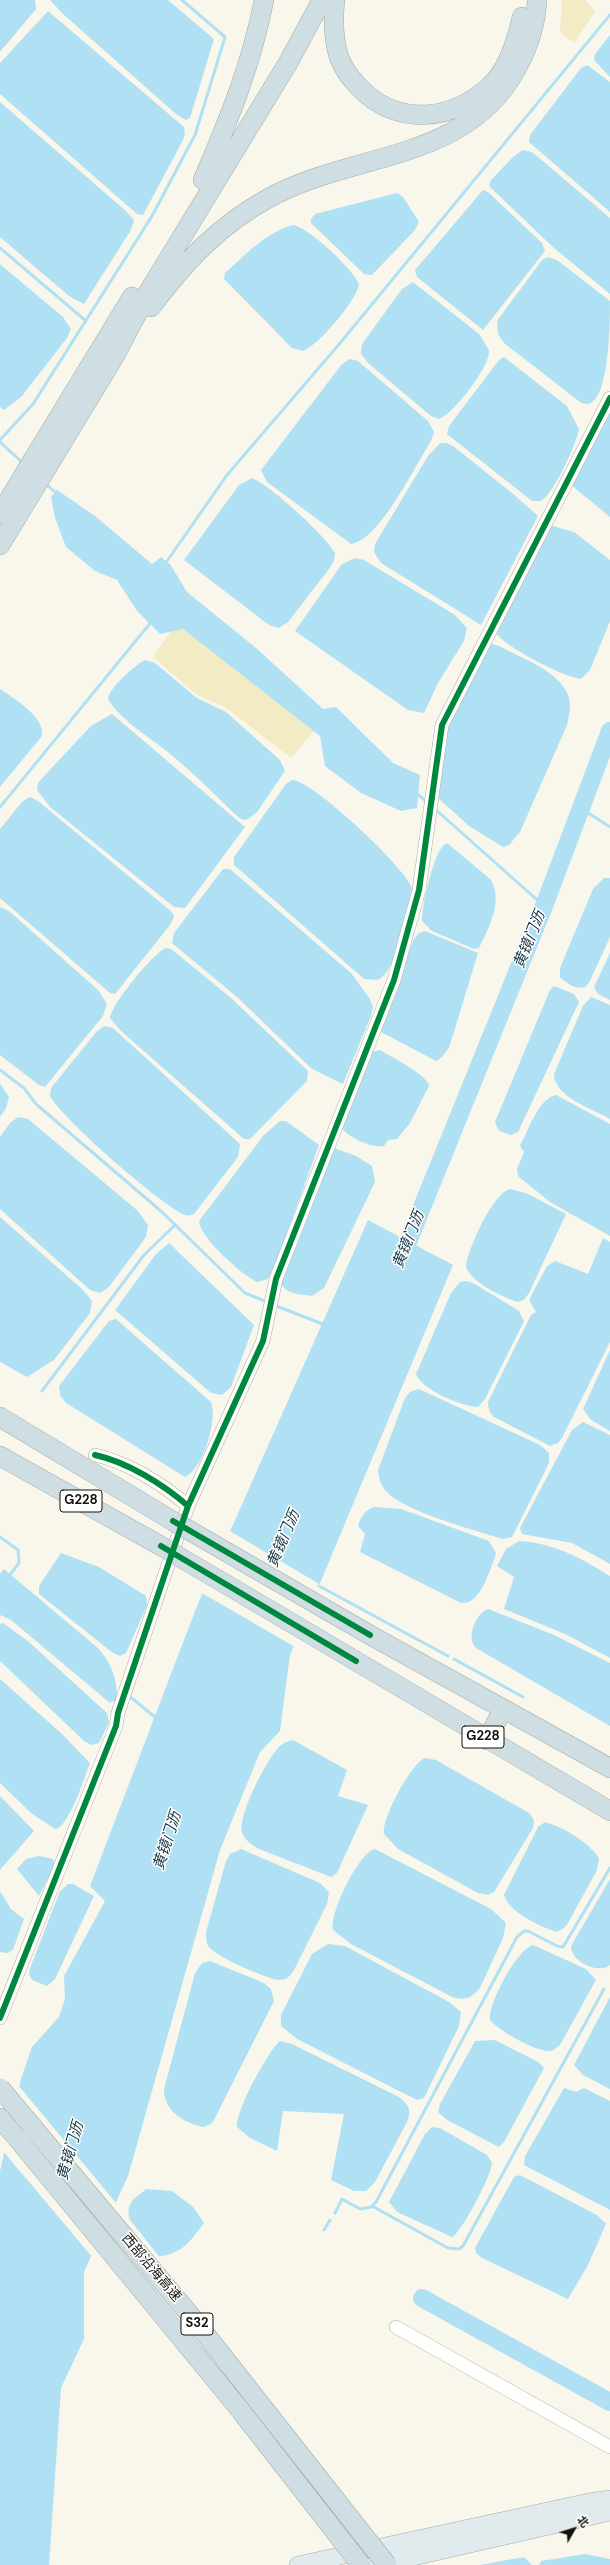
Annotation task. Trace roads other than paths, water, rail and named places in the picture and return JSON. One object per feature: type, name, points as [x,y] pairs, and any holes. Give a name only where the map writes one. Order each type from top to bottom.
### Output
[{"type":"highway","points":[[203,180],[241,91],[256,42],[264,0]]},
{"type":"highway","points":[[0,514],[203,180],[285,62],[314,0]]},
{"type":"highway","points":[[0,545],[114,357],[149,291],[322,0]]},
{"type":"highway","points":[[335,0],[334,36],[339,58],[352,80],[368,97],[388,109],[409,115],[440,114],[458,109],[475,99],[494,82],[518,37],[525,0]]},
{"type":"highway","points":[[114,357],[199,248],[233,220],[268,198],[305,180],[437,141],[465,125],[491,105],[511,81],[528,48],[537,15],[537,0]]},
{"type":"highway","name":"G228","points":[[0,1417],[173,1522],[370,1635],[610,1768]]},
{"type":"highway","name":"G228","points":[[0,1456],[161,1546],[487,1740],[610,1811]]},
{"type":"highway","points":[[487,1740],[503,1709]]},
{"type":"highway","name":"西部沿海高速","points":[[0,2088],[195,2321],[387,2565]]},
{"type":"highway","name":"西部沿海高速","points":[[0,2118],[241,2411],[361,2565]]},
{"type":"highway","points":[[0,2122],[17,2138]]},
{"type":"main road","points":[[298,2565],[609,2502]]},
{"type":"main road","points":[[378,2565],[609,2502]]},
{"type":"street","points":[[0,2018],[116,1726],[118,1713],[188,1506],[263,1341],[276,1279],[394,980],[419,890],[442,725],[610,398]]},
{"type":"street","points":[[95,1455],[112,1458],[174,1494],[188,1506]]},
{"type":"street","points":[[396,2326],[610,2447]]},
{"type":"water","points":[[0,0],[35,0],[36,9],[0,52]]},
{"type":"water","points":[[50,0],[168,0],[214,39],[190,118],[186,120],[176,114],[63,14]]},
{"type":"water","points":[[48,11],[184,127],[185,134],[183,140],[143,215],[137,214],[0,94],[0,63]]},
{"type":"water","points":[[610,35],[610,77],[594,60],[595,54]]},
{"type":"water","points":[[587,65],[610,82],[610,212],[529,142],[530,135],[581,68]]},
{"type":"water","points":[[0,102],[126,211],[134,220],[131,230],[84,304],[69,296],[0,237]]},
{"type":"water","points":[[523,150],[532,152],[610,218],[610,294],[554,248],[489,185],[491,180],[514,156]]},
{"type":"water","points":[[483,190],[488,192],[542,243],[545,251],[483,330],[417,277],[415,270]]},
{"type":"water","points":[[397,193],[403,197],[419,222],[415,230],[372,275],[364,274],[311,223],[311,219],[315,214]]},
{"type":"water","points":[[294,225],[310,234],[330,250],[349,269],[359,284],[352,300],[336,322],[318,341],[303,351],[292,348],[224,279],[225,273],[265,238],[284,228]]},
{"type":"water","points":[[548,257],[557,260],[610,301],[610,328],[603,383],[597,396],[590,403],[580,402],[504,343],[498,334],[497,321],[542,260]]},
{"type":"water","points":[[0,264],[63,317],[71,329],[67,338],[22,396],[4,410],[0,407]]},
{"type":"water","points":[[413,282],[479,334],[489,350],[488,357],[478,377],[462,399],[446,415],[439,419],[431,416],[368,363],[361,354],[362,344],[402,289]]},
{"type":"water","points":[[504,357],[567,406],[579,429],[574,446],[564,468],[552,489],[541,501],[532,501],[447,434],[449,426],[499,360]]},
{"type":"water","points":[[350,359],[358,361],[428,421],[434,432],[431,441],[396,501],[373,530],[362,540],[351,544],[267,482],[261,470],[342,364]]},
{"type":"water","points":[[610,402],[610,517],[571,485]]},
{"type":"water","points":[[440,443],[446,443],[453,446],[512,493],[538,516],[481,625],[381,563],[374,552],[375,544],[428,456]]},
{"type":"water","points":[[252,478],[284,500],[309,523],[335,553],[334,561],[329,569],[288,622],[279,628],[269,625],[184,560],[239,485]]},
{"type":"water","points":[[57,490],[95,516],[152,564],[161,557],[170,564],[187,592],[256,648],[323,709],[336,707],[393,763],[420,775],[417,808],[401,811],[361,793],[325,766],[320,736],[183,629],[160,634],[137,611],[117,580],[95,571],[66,547],[55,518],[51,497]]},
{"type":"water","points":[[553,526],[574,532],[610,560],[610,621],[590,670],[581,679],[549,668],[523,654],[496,633],[548,528]]},
{"type":"water","points":[[355,558],[364,560],[455,615],[467,628],[464,641],[438,683],[424,713],[408,710],[295,631],[342,564]]},
{"type":"water","points":[[492,644],[528,660],[548,672],[563,686],[570,702],[567,725],[520,832],[509,845],[503,847],[469,826],[437,797],[442,735],[487,645]]},
{"type":"water","points":[[145,660],[155,663],[197,698],[226,712],[280,760],[285,771],[257,812],[248,819],[243,820],[238,817],[179,761],[128,722],[108,699],[117,683],[129,671]]},
{"type":"water","points":[[0,689],[34,715],[42,729],[42,736],[0,787]]},
{"type":"water","points":[[112,714],[245,827],[185,908],[174,907],[50,807],[37,790],[38,783],[91,726]]},
{"type":"water","points":[[292,780],[302,784],[318,794],[337,808],[357,826],[393,863],[406,878],[412,888],[410,905],[399,944],[387,972],[378,980],[364,979],[234,865],[234,857],[286,784]]},
{"type":"water","points":[[30,797],[38,801],[172,912],[174,917],[170,925],[115,994],[110,993],[0,898],[0,829],[23,801]]},
{"type":"water","points":[[447,843],[490,879],[494,887],[496,895],[494,914],[479,948],[474,949],[432,931],[422,921],[426,891],[433,866],[442,847]]},
{"type":"water","points":[[223,869],[230,869],[352,974],[370,999],[373,1007],[371,1016],[343,1084],[312,1069],[237,997],[172,943],[174,933]]},
{"type":"water","points":[[604,878],[610,878],[610,937],[589,983],[585,987],[578,988],[568,984],[560,977],[560,968],[593,889]]},
{"type":"water","points":[[0,907],[9,911],[98,990],[107,1004],[103,1016],[45,1087],[39,1085],[0,1055]]},
{"type":"water","points":[[425,931],[478,953],[449,1048],[442,1057],[436,1061],[381,1032],[382,1016],[414,939],[419,933]]},
{"type":"water","points":[[166,948],[171,949],[230,997],[308,1071],[307,1081],[250,1139],[244,1139],[121,1031],[110,1018],[112,1011],[125,991],[152,959]]},
{"type":"water","points":[[610,953],[610,1000],[598,994],[594,987]]},
{"type":"water","points":[[554,986],[574,994],[579,1002],[518,1132],[511,1135],[499,1131],[495,1122],[550,990]]},
{"type":"water","points":[[591,997],[610,1005],[610,1119],[567,1096],[560,1089],[554,1074],[583,1006]]},
{"type":"water","points":[[104,1026],[113,1028],[240,1144],[238,1157],[194,1214],[185,1215],[173,1208],[135,1179],[91,1141],[58,1107],[50,1096],[51,1088],[97,1031]]},
{"type":"water","points":[[380,1050],[416,1071],[427,1081],[429,1086],[410,1123],[397,1139],[388,1140],[384,1146],[367,1144],[349,1135],[341,1127],[372,1052]]},
{"type":"water","points":[[0,1083],[9,1097],[6,1108],[0,1117]]},
{"type":"water","points":[[556,1095],[610,1124],[610,1236],[550,1202],[518,1176],[517,1169],[524,1152],[520,1146],[530,1124],[544,1103]]},
{"type":"water","points":[[18,1117],[28,1119],[138,1211],[148,1225],[146,1237],[109,1287],[100,1293],[90,1290],[0,1209],[0,1137],[10,1123]]},
{"type":"water","points":[[280,1121],[286,1121],[319,1145],[273,1271],[268,1279],[257,1282],[232,1264],[214,1246],[206,1237],[199,1221],[264,1135]]},
{"type":"water","points":[[334,1148],[356,1156],[372,1166],[375,1182],[324,1288],[312,1296],[289,1292],[281,1282]]},
{"type":"water","points":[[510,1189],[526,1193],[566,1214],[529,1293],[524,1300],[517,1302],[495,1293],[481,1284],[469,1273],[466,1267],[471,1248],[482,1223],[496,1201],[503,1193]]},
{"type":"water","points":[[0,1217],[82,1289],[92,1301],[90,1313],[54,1360],[27,1377],[0,1362]]},
{"type":"water","points":[[368,1220],[453,1265],[290,1655],[280,1731],[260,1752],[220,1850],[128,2176],[84,2272],[84,2339],[61,2388],[49,2565],[0,2565],[0,2171],[21,2079],[32,2047],[59,2017],[65,1999],[64,1976],[105,1901],[90,1886],[197,1606]]},
{"type":"water","points":[[603,1238],[610,1242],[610,1342],[562,1438],[558,1443],[550,1446],[494,1417],[489,1411],[488,1402],[531,1315],[536,1312],[530,1302],[530,1298],[547,1266],[555,1261],[588,1274]]},
{"type":"water","points":[[169,1243],[254,1325],[231,1387],[222,1395],[211,1393],[115,1310],[156,1254]]},
{"type":"water","points":[[466,1281],[473,1283],[519,1311],[524,1321],[485,1399],[478,1407],[462,1404],[443,1396],[426,1386],[416,1374],[451,1293],[460,1282]]},
{"type":"water","points":[[116,1319],[211,1402],[213,1410],[211,1432],[198,1464],[192,1472],[185,1477],[66,1403],[60,1395],[59,1386],[109,1321]]},
{"type":"water","points":[[610,1350],[610,1431],[591,1420],[583,1409]]},
{"type":"water","points":[[419,1389],[540,1445],[549,1453],[549,1463],[512,1537],[502,1539],[422,1513],[394,1498],[383,1488],[378,1470],[405,1398],[411,1391]]},
{"type":"water","points":[[583,1422],[610,1435],[610,1564],[572,1543],[522,1534],[520,1528],[572,1430]]},
{"type":"water","points":[[374,1507],[401,1509],[489,1541],[496,1553],[486,1580],[478,1594],[468,1602],[461,1603],[360,1552],[365,1534],[358,1526],[360,1519],[363,1514]]},
{"type":"water","points":[[519,1541],[532,1542],[567,1552],[610,1576],[610,1658],[565,1634],[504,1609],[514,1577],[497,1566],[506,1549]]},
{"type":"water","points":[[61,1553],[99,1567],[146,1596],[147,1605],[126,1653],[120,1656],[113,1653],[39,1594],[39,1586]]},
{"type":"water","points":[[4,1569],[99,1649],[111,1667],[118,1700],[110,1703],[11,1620],[0,1615],[0,1574]]},
{"type":"water","points":[[488,1609],[554,1635],[610,1663],[610,1726],[476,1648],[473,1644],[472,1638],[473,1627],[479,1616]]},
{"type":"water","points":[[3,1623],[29,1642],[107,1713],[109,1722],[99,1743],[91,1745],[84,1741],[0,1661],[0,1624]]},
{"type":"water","points":[[0,1679],[62,1734],[90,1763],[71,1811],[66,1820],[55,1829],[31,1813],[0,1783]]},
{"type":"water","points":[[293,1740],[347,1770],[338,1796],[368,1805],[337,1873],[331,1877],[259,1849],[246,1840],[242,1832],[244,1813],[261,1775],[279,1747],[285,1742]]},
{"type":"water","points":[[425,1758],[436,1760],[529,1813],[534,1820],[533,1828],[494,1892],[488,1895],[478,1893],[398,1849],[384,1834],[387,1816],[398,1793],[412,1771]]},
{"type":"water","points":[[0,1796],[34,1831],[0,1870]]},
{"type":"water","points":[[545,1822],[575,1836],[588,1846],[599,1858],[597,1870],[568,1923],[564,1928],[556,1932],[518,1913],[507,1902],[504,1895],[538,1827]]},
{"type":"water","points":[[241,1849],[320,1883],[329,1892],[327,1904],[293,1972],[289,1977],[284,1979],[274,1979],[243,1967],[213,1951],[207,1944],[206,1932],[226,1861],[230,1854]]},
{"type":"water","points":[[375,1849],[491,1909],[506,1923],[503,1938],[480,1988],[468,1998],[461,1999],[452,1997],[351,1944],[333,1930],[333,1922],[336,1911],[346,1885],[361,1861],[368,1853]]},
{"type":"water","points":[[39,1856],[53,1859],[55,1864],[39,1896],[17,1869],[26,1859]]},
{"type":"water","points":[[610,1879],[610,1965],[605,1968],[599,1968],[586,1965],[580,1961],[572,1952],[571,1946]]},
{"type":"water","points":[[68,1884],[73,1884],[94,1896],[55,1979],[47,1986],[32,1980],[29,1974],[30,1968],[60,1891]]},
{"type":"water","points":[[0,1891],[11,1909],[24,1919],[13,1950],[7,1953],[0,1952]]},
{"type":"water","points":[[328,1944],[345,1946],[449,2002],[461,2012],[459,2026],[424,2098],[417,2100],[413,2098],[297,2039],[281,2026],[281,2015],[312,1954]]},
{"type":"water","points":[[533,1945],[586,1969],[596,1980],[560,2045],[552,2051],[537,2049],[528,2045],[501,2030],[490,2020],[494,2002],[505,1978],[519,1956]]},
{"type":"water","points":[[210,1961],[264,1983],[271,1989],[274,2001],[214,2120],[211,2124],[203,2127],[182,2119],[176,2114],[167,2103],[164,2089],[195,1973],[202,1963]]},
{"type":"water","points":[[610,1997],[610,2089],[583,2075],[574,2065]]},
{"type":"water","points":[[495,2040],[538,2062],[544,2068],[504,2142],[499,2147],[447,2120],[438,2112],[440,2104],[475,2041]]},
{"type":"water","points":[[280,2041],[292,2044],[399,2097],[409,2108],[407,2122],[375,2182],[366,2191],[354,2191],[331,2180],[344,2114],[283,2111],[277,2151],[250,2138],[237,2127],[241,2109],[253,2082],[268,2057]]},
{"type":"water","points":[[564,2088],[576,2092],[584,2088],[610,2101],[610,2210],[524,2165],[525,2156]]},
{"type":"water","points":[[432,2127],[440,2128],[487,2155],[492,2163],[487,2179],[469,2215],[452,2237],[397,2212],[389,2202],[425,2134]]},
{"type":"water","points":[[520,2175],[597,2215],[606,2224],[588,2265],[568,2299],[482,2258],[476,2253],[475,2248],[514,2177]]},
{"type":"water","points":[[146,2189],[172,2191],[193,2207],[204,2223],[189,2242],[179,2250],[156,2257],[140,2238],[131,2224],[129,2209],[132,2201]]},
{"type":"water","points":[[585,2554],[610,2559],[610,2565],[539,2565],[541,2561]]},
{"type":"water","points":[[524,2557],[532,2565],[480,2565]]},
{"type":"waterway","points":[[0,440],[33,404],[152,216],[195,135],[225,37],[182,0]]},
{"type":"waterway","points":[[165,564],[227,475],[341,342],[610,15]]},
{"type":"waterway","points":[[0,248],[86,321]]},
{"type":"waterway","points":[[0,442],[23,463]]},
{"type":"waterway","points":[[45,483],[57,494]]},
{"type":"waterway","points":[[0,807],[152,621]]},
{"type":"waterway","name":"黄镜门沥","points":[[399,1264],[544,906],[610,731]]},
{"type":"waterway","points":[[415,792],[428,803]]},
{"type":"waterway","points":[[435,809],[544,906]]},
{"type":"waterway","points":[[582,809],[610,827]]},
{"type":"waterway","points":[[0,1070],[24,1088],[36,1104],[162,1212],[245,1293],[267,1302]]},
{"type":"waterway","points":[[42,1391],[144,1255],[175,1225]]},
{"type":"waterway","points":[[274,1305],[325,1325]]},
{"type":"waterway","points":[[0,1537],[18,1550],[19,1563],[9,1576]]},
{"type":"waterway","points":[[319,1586],[448,1656]]},
{"type":"waterway","points":[[454,1659],[523,1697]]},
{"type":"waterway","points":[[128,1695],[156,1718]]},
{"type":"waterway","points":[[335,2213],[342,2199],[360,2209],[371,2207],[376,2202],[517,1937],[524,1931],[528,1931],[557,1946],[563,1947],[610,1868]]},
{"type":"waterway","points":[[372,2206],[448,2248],[459,2249],[463,2246],[604,1989]]},
{"type":"waterway","points":[[324,2230],[330,2220]]},
{"type":"waterway","points":[[422,2298],[610,2402]]}]
